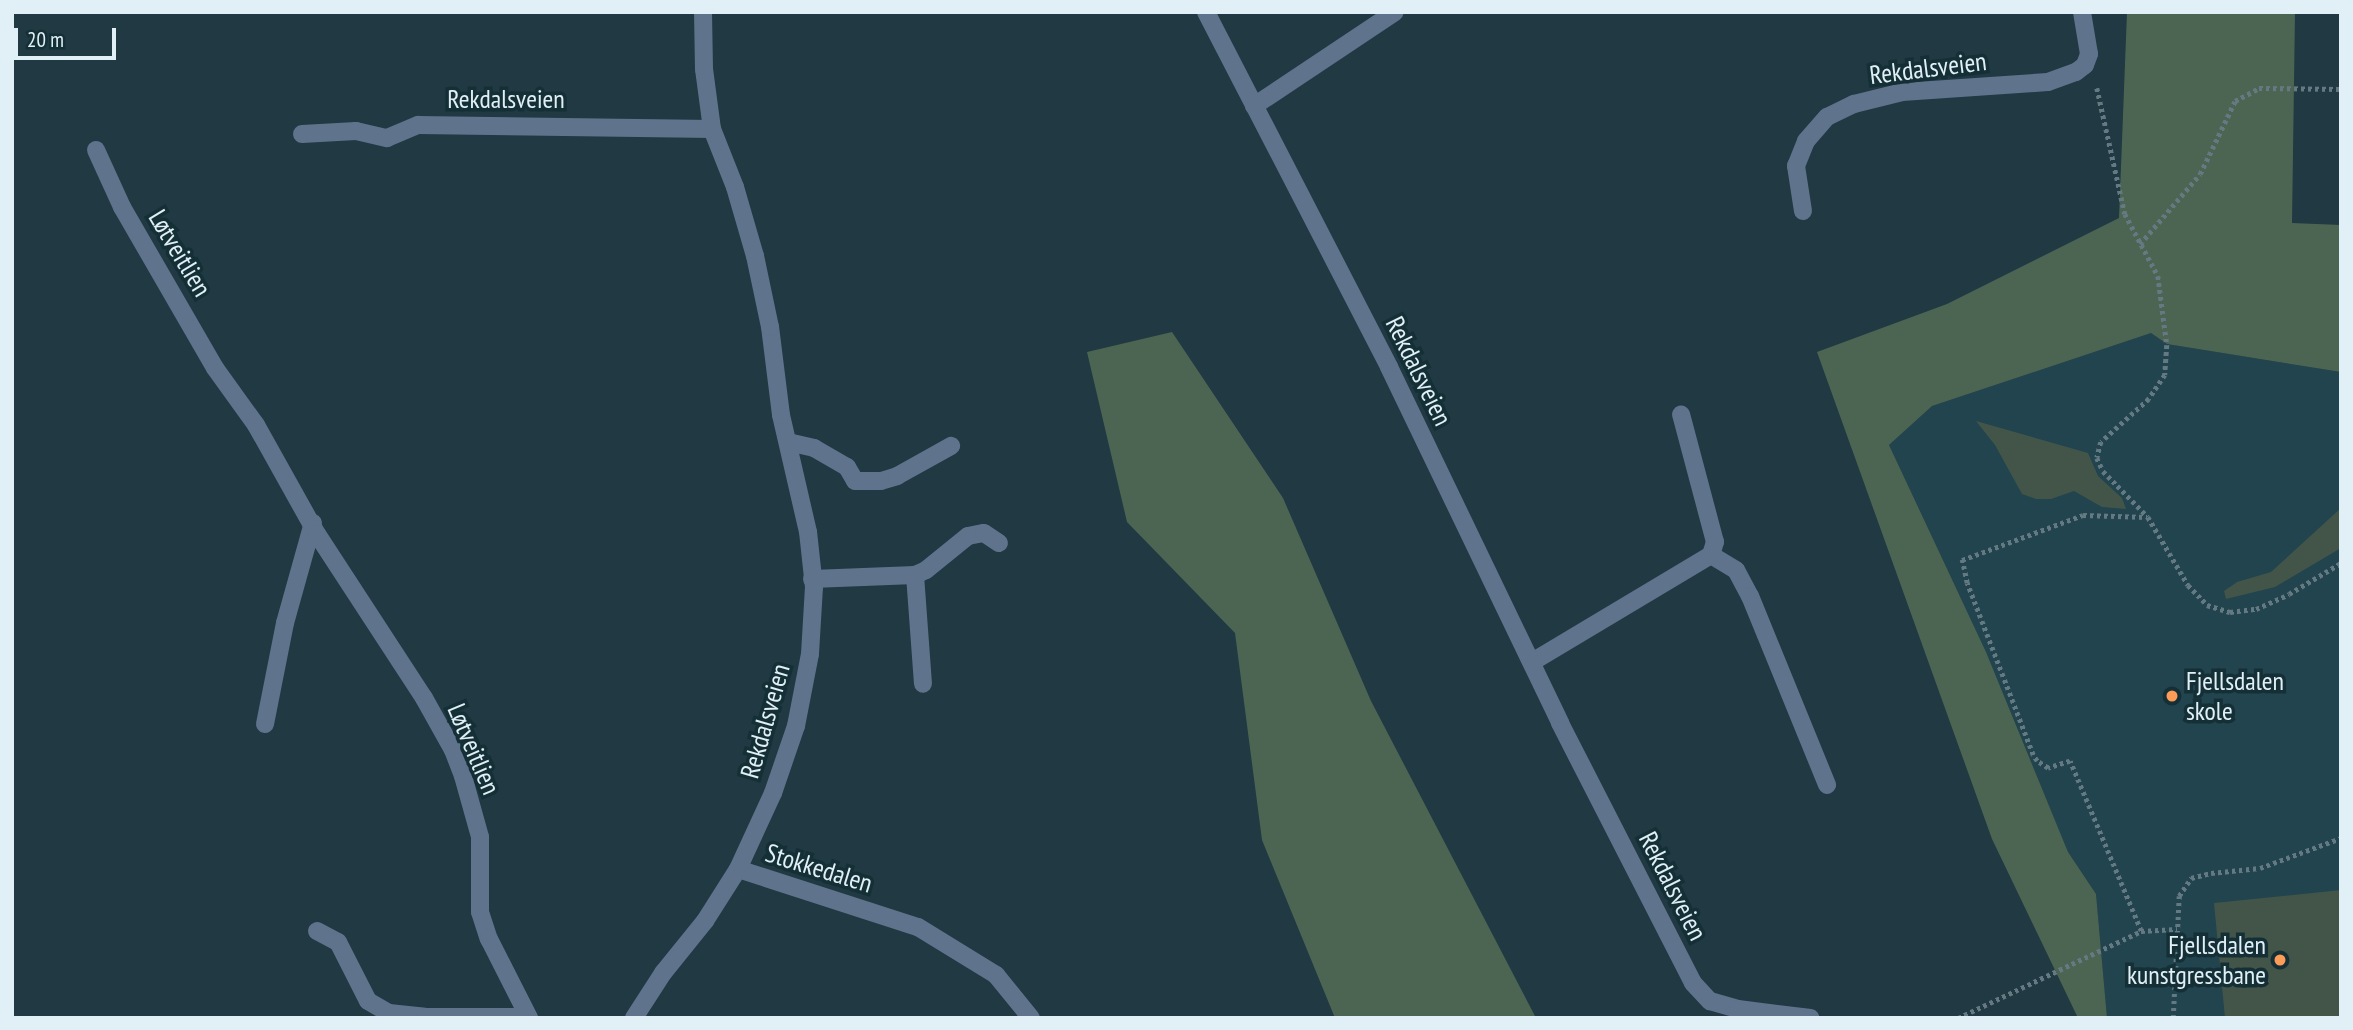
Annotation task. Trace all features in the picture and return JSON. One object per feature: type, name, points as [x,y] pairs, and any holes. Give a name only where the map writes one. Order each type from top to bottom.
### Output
[{"type":"street","name":"Rekdalsveien","points":[[704,12],[704,69],[712,129],[735,187],[755,256],[788,442],[808,532],[813,579],[810,654],[796,726],[773,793],[738,869]]},
{"type":"street","name":"Rekdalsveien","points":[[1206,12],[1377,343],[1560,723],[1693,983],[1710,1001],[1738,1009],[1811,1018]]},
{"type":"street","points":[[1254,106],[1395,12]]},
{"type":"street","points":[[2076,72],[2085,65],[2089,54],[2082,12]]},
{"type":"street","name":"Rekdalsveien","points":[[1803,211],[1796,166],[1806,141],[1826,117],[1854,104],[1902,92],[2048,82],[2076,72]]},
{"type":"street","name":"Rekdalsveien","points":[[302,134],[356,131],[387,138],[418,125],[712,129]]},
{"type":"street","name":"Løtveitlien","points":[[96,150],[141,242],[215,368],[256,425],[313,523],[424,698],[453,750],[480,837],[480,912],[489,939],[528,1017],[425,1017],[388,1013],[368,1001],[338,942],[317,931]]},
{"type":"street","points":[[1532,662],[1711,555],[1715,542],[1681,414]]},
{"type":"street","points":[[788,442],[814,448],[847,467],[855,481],[881,481],[897,476],[951,446]]},
{"type":"street","points":[[265,724],[285,623],[313,523]]},
{"type":"street","points":[[813,579],[915,575],[926,570],[968,536],[984,533],[999,543]]},
{"type":"street","points":[[1711,555],[1736,570],[1750,596],[1827,785]]},
{"type":"street","points":[[915,575],[923,684]]},
{"type":"street","name":"Stokkedalen","points":[[634,1018],[663,973],[705,921],[738,869],[918,927],[996,975],[1031,1018]]},
{"type":"path","points":[[2076,72],[2099,90],[2126,214],[2158,276],[2167,345],[2165,375],[2149,399],[2101,442],[2097,458],[2103,471],[2148,517],[2188,585],[2207,605],[2230,612],[2256,609],[2289,594],[2341,562]]},
{"type":"path","points":[[2140,244],[2200,174],[2235,101],[2259,88],[2341,89]]},
{"type":"path","points":[[2141,931],[2070,761],[2048,768],[2036,761],[1967,583],[1962,560],[2083,514],[2148,517]]},
{"type":"path","points":[[2173,1018],[2179,896],[2191,878],[2260,868],[2341,838]]},
{"type":"path","points":[[1958,1018],[2141,931],[2177,929]]},
{"type":"shaded area","name":"Fjellsdalen skole","points":[[2151,333],[2167,344],[2341,372],[2341,1018],[2107,1018],[2096,894],[2068,852],[1986,652],[1889,445],[1932,406]]},
{"type":"green space","points":[[2127,12],[2295,12],[2292,223],[2341,225],[2341,372],[2167,344],[2151,333],[1932,406],[1889,445],[1986,652],[2068,852],[2096,894],[2107,1018],[2078,1018],[1992,839],[1817,352],[1947,304],[2119,218]]},
{"type":"green space","points":[[1172,332],[1283,498],[1371,701],[1536,1018],[1335,1018],[1262,840],[1235,633],[1127,522],[1087,352]]},
{"type":"green space","points":[[1976,421],[2088,453],[2098,476],[2122,498],[2126,509],[2102,507],[2074,491],[2051,499],[2036,499],[2022,494],[1995,445]]},
{"type":"green space","points":[[2341,508],[2341,548],[2275,587],[2226,599],[2224,591],[2237,582],[2271,572]]},
{"type":"green space","name":"Fjellsdalen kunstgressbane","points":[[2341,890],[2341,1018],[2225,1018],[2214,903]]},
{"type":"place","name":"Fjellsdalen skole","points":[[2172,696]]},
{"type":"place","name":"Fjellsdalen kunstgressbane","points":[[2280,960]]}]
